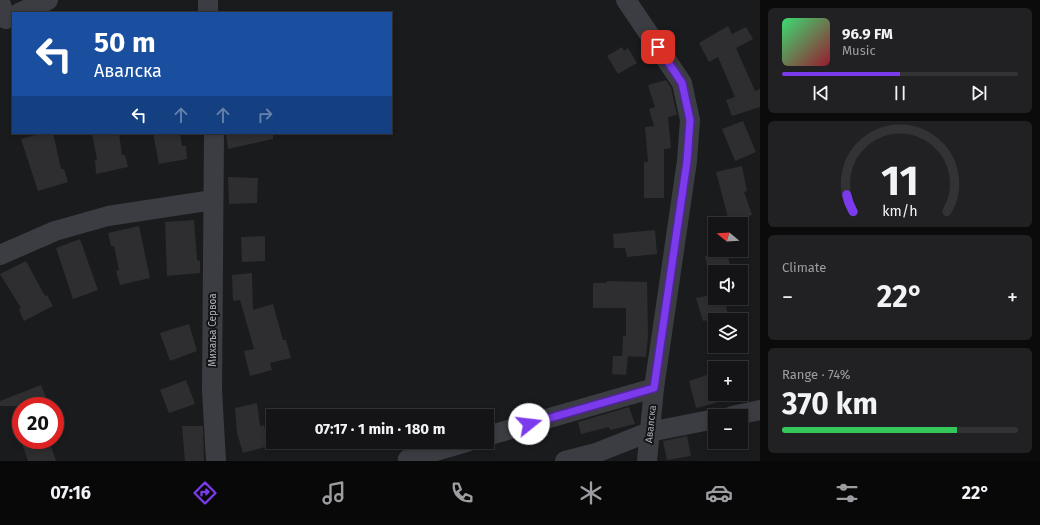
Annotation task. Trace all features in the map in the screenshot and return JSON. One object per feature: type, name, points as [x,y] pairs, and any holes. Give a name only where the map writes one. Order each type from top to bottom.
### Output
[{"type":"street","points":[[14,12],[48,0]]},
{"type":"street","points":[[208,0],[208,12]]},
{"type":"street","name":"Авалска","points":[[626,0],[682,83],[690,120],[687,161],[654,388],[647,461]]},
{"type":"street","name":"Михаља Сервоа","points":[[214,134],[212,390],[216,461]]},
{"type":"street","points":[[0,255],[55,230],[108,216],[213,200]]},
{"type":"street","points":[[494,434],[654,388]]},
{"type":"street","points":[[748,413],[760,410]]},
{"type":"street","points":[[565,461],[596,453],[649,432],[708,420]]},
{"type":"street","points":[[408,459],[443,449]]},
{"type":"building","points":[[728,26],[732,34],[746,27],[753,39],[736,48],[755,91],[760,89],[760,107],[732,116],[726,100],[735,97],[718,57],[709,62],[699,43]]},
{"type":"building","points":[[622,47],[624,51],[628,48],[637,63],[618,74],[607,56]]},
{"type":"building","points":[[666,80],[671,88],[677,115],[668,117],[671,148],[664,149],[664,198],[644,198],[644,162],[648,162],[645,127],[654,126],[649,109],[655,107],[648,85]]},
{"type":"building","points":[[743,121],[756,152],[735,161],[722,129]]},
{"type":"building","points":[[38,134],[53,134],[61,169],[64,169],[68,182],[38,191],[21,139]]},
{"type":"building","points":[[92,134],[119,134],[122,155],[125,155],[128,167],[96,174],[95,160],[97,160]]},
{"type":"building","points":[[153,134],[180,134],[182,146],[186,146],[187,159],[159,164]]},
{"type":"building","points":[[226,134],[273,134],[273,139],[228,149]]},
{"type":"building","points":[[742,166],[747,191],[744,192],[752,215],[744,217],[728,217],[716,172]]},
{"type":"building","points":[[228,177],[258,178],[257,203],[229,204]]},
{"type":"building","points":[[194,220],[197,260],[200,261],[200,273],[167,276],[165,222]]},
{"type":"building","points":[[139,226],[150,278],[120,285],[116,271],[119,270],[114,246],[111,246],[108,233]]},
{"type":"building","points":[[655,230],[657,254],[627,257],[625,248],[614,248],[613,234]]},
{"type":"building","points":[[265,236],[265,261],[242,262],[241,237]]},
{"type":"building","points":[[80,239],[98,290],[73,299],[56,248]]},
{"type":"building","points":[[705,256],[728,257],[730,265],[708,265],[708,269]]},
{"type":"building","points":[[26,261],[45,296],[47,295],[53,306],[24,321],[19,310],[21,308],[0,274]]},
{"type":"building","points":[[252,273],[253,310],[273,304],[283,340],[286,340],[291,358],[270,363],[272,370],[250,376],[244,351],[254,349],[240,300],[233,301],[232,275]]},
{"type":"building","points":[[607,281],[647,282],[648,335],[646,357],[622,356],[623,336],[626,336],[626,308],[593,308],[593,283],[606,283]]},
{"type":"building","points":[[708,295],[708,305],[726,305],[727,313],[708,313],[708,320],[703,321],[696,298]]},
{"type":"building","points":[[189,324],[197,351],[170,361],[160,333]]},
{"type":"building","points":[[613,356],[628,356],[626,375],[612,374]]},
{"type":"building","points":[[708,375],[708,401],[716,401],[716,403],[696,408],[689,381]]},
{"type":"building","points":[[186,380],[195,404],[169,413],[160,390]]},
{"type":"building","points":[[41,385],[46,397],[12,397],[12,406],[0,406],[0,401]]},
{"type":"building","points":[[257,403],[260,426],[264,425],[266,433],[266,447],[243,453],[237,433],[235,408]]},
{"type":"building","points":[[629,407],[635,424],[610,430],[609,427],[581,434],[578,422]]},
{"type":"building","points":[[182,426],[203,426],[204,461],[185,461]]},
{"type":"building","points":[[687,436],[691,456],[667,460],[663,441]]},
{"type":"building","points":[[24,449],[52,449],[56,461],[28,461]]},
{"type":"route","points":[[529,424],[654,388],[687,161],[690,120],[682,83],[658,47]]}]
